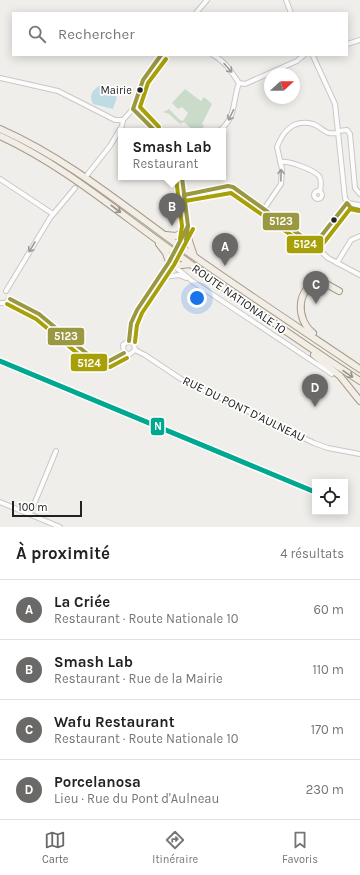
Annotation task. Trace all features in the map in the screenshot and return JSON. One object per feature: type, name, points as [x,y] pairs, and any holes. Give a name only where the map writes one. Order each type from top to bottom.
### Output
[{"type":"main road","points":[[0,129],[57,161],[164,235],[178,250],[194,256],[358,367]]},
{"type":"main road","points":[[0,136],[54,165],[95,193],[155,238],[199,263],[204,263]]},
{"type":"main road","points":[[164,235],[176,236],[186,231],[194,256]]},
{"type":"main road","points":[[155,238],[166,253],[171,264],[190,264]]},
{"type":"main road","name":"ROUTE NATIONALE 10","points":[[178,250],[190,264],[304,344],[360,381]]},
{"type":"main road","points":[[315,339],[313,333],[305,326],[302,317],[303,296],[309,286],[321,281],[339,291]]},
{"type":"main road","points":[[304,344],[306,350],[331,368],[360,401]]},
{"type":"street","points":[[197,12],[207,0]]},
{"type":"street","points":[[286,0],[291,12]]},
{"type":"street","points":[[348,44],[360,40]]},
{"type":"street","points":[[121,128],[123,120],[133,109],[143,80],[160,56]]},
{"type":"street","points":[[215,56],[220,59],[239,83],[233,113],[221,128]]},
{"type":"street","points":[[239,83],[245,84],[297,61],[303,56]]},
{"type":"street","points":[[314,56],[334,98],[344,193],[347,203],[351,208],[360,210]]},
{"type":"street","points":[[0,78],[58,91],[115,120],[123,120]]},
{"type":"street","points":[[133,109],[152,128]]},
{"type":"street","points":[[264,209],[281,184],[282,177],[277,147],[285,131],[291,126],[310,124],[329,134],[347,130],[350,134],[354,188],[360,194]]},
{"type":"street","points":[[87,175],[110,146],[118,133]]},
{"type":"street","points":[[280,162],[289,162],[318,175],[321,181],[320,191]]},
{"type":"street","points":[[0,179],[53,214]]},
{"type":"street","points":[[155,285],[158,284],[164,277],[186,231],[182,180]]},
{"type":"street","points":[[184,195],[230,186],[314,245],[328,258],[360,275]]},
{"type":"street","points":[[6,291],[53,214],[75,188]]},
{"type":"street","points":[[347,203],[360,205]]},
{"type":"street","points":[[314,245],[347,203]]},
{"type":"street","points":[[337,263],[351,240],[360,236]]},
{"type":"street","points":[[171,264],[192,281],[347,385]]},
{"type":"street","points":[[124,353],[123,345],[129,341],[131,324],[137,310],[171,264]]},
{"type":"street","points":[[164,277],[180,275],[192,281]]},
{"type":"street","points":[[0,291],[6,291]]},
{"type":"street","points":[[6,291],[9,294],[10,299],[38,314],[92,358],[109,361],[124,353],[130,354],[135,350],[134,344],[129,341]]},
{"type":"street","points":[[0,303],[5,303],[10,299]]},
{"type":"street","name":"RUE DU PONT D'AULNEAU","points":[[135,350],[181,379],[314,443],[328,448],[360,454]]},
{"type":"street","points":[[30,514],[56,452]]},
{"type":"street","points":[[0,502],[60,527]]},
{"type":"green space","points":[[185,89],[201,101],[204,97],[212,104],[202,124],[204,126],[202,128],[191,128],[184,122],[180,124],[169,114],[163,112],[169,109],[183,121],[188,113],[182,107],[178,109],[172,103]]},
{"type":"water","points":[[99,86],[112,90],[111,94],[117,97],[113,109],[93,104],[91,98],[92,94]]},
{"type":"transit line","name":"5123","points":[[152,128],[133,109],[143,80],[160,56]]},
{"type":"transit line","name":"5124","points":[[159,127],[140,107],[148,83],[166,59]]},
{"type":"transit line","name":"5124","points":[[176,180],[182,226],[180,239]]},
{"type":"transit line","name":"5123","points":[[182,180],[188,226],[186,240]]},
{"type":"transit line","name":"5123","points":[[184,195],[228,186],[233,187],[314,245],[347,203],[351,208],[360,210]]},
{"type":"transit line","name":"5124","points":[[185,201],[231,193],[314,251],[319,249],[350,209],[359,211]]},
{"type":"transit line","name":"5123","points":[[129,341],[131,323],[137,310],[169,262],[188,226]]},
{"type":"transit line","name":"5124","points":[[135,342],[137,325],[142,313],[174,265],[193,229]]},
{"type":"transit line","name":"5123","points":[[10,299],[39,314],[91,357],[109,361],[124,353]]},
{"type":"transit line","name":"5124","points":[[7,304],[36,319],[89,363],[110,367],[127,358]]},
{"type":"transit line","name":"N","points":[[0,361],[312,491]]},
{"type":"place","name":"Mairie","points":[[140,90]]},
{"type":"place","name":"Smash Lab","points":[[172,226]]},
{"type":"place","name":"La Criée","points":[[225,266]]},
{"type":"place","name":"Wafu Restaurant","points":[[316,304]]},
{"type":"place","name":"Porcelanosa","points":[[315,407]]}]
